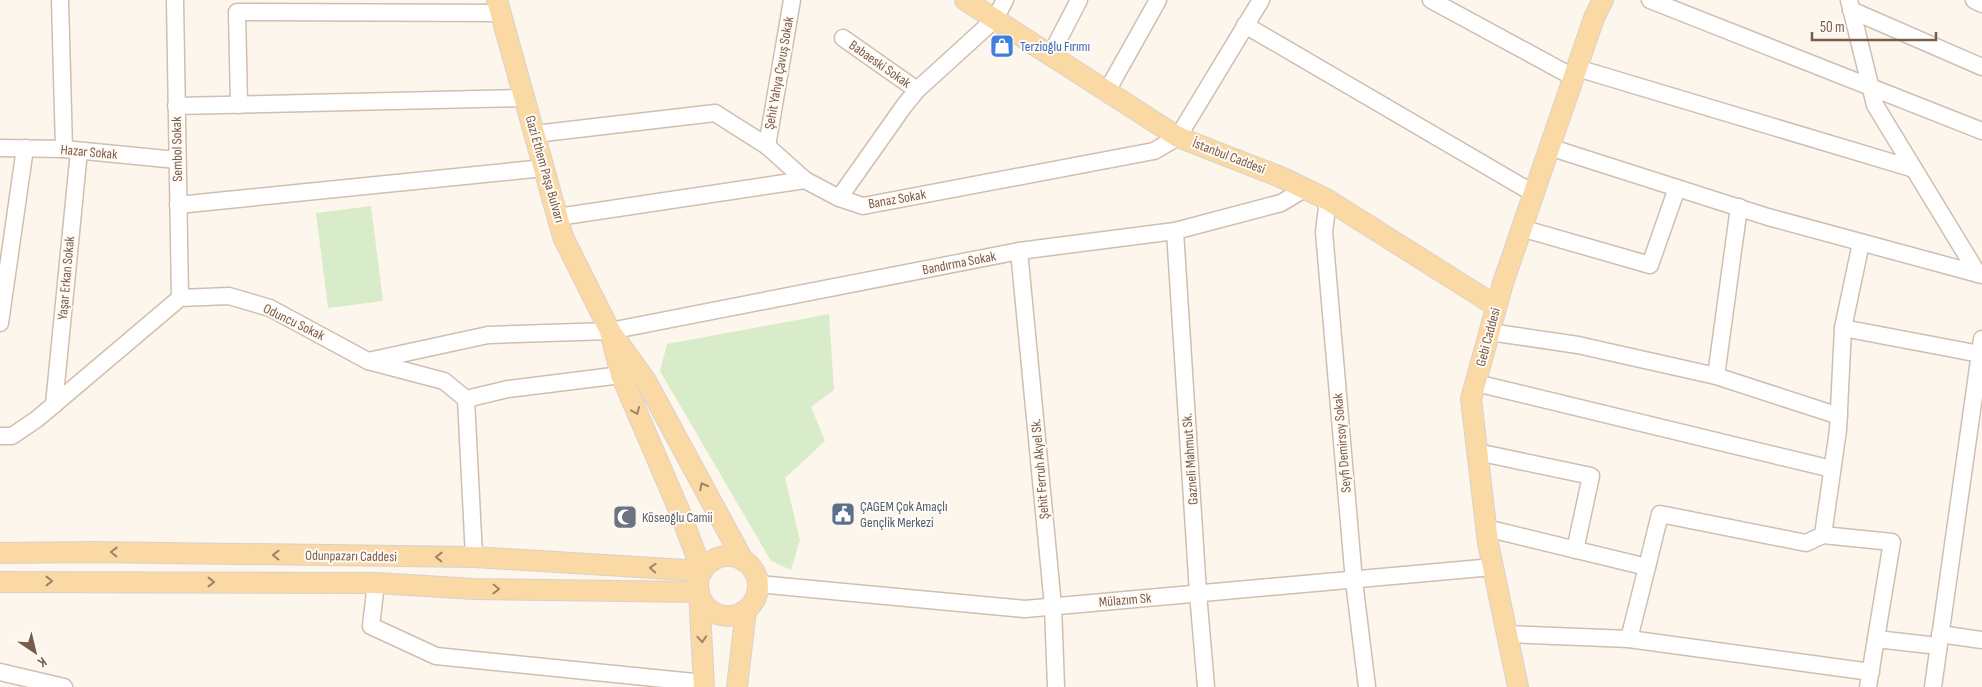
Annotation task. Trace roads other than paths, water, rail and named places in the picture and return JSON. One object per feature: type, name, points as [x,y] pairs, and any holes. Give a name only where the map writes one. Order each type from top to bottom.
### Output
[{"type":"main road","name":"İstanbul Caddesi","points":[[965,0],[1178,137],[1306,188],[1496,306]]},
{"type":"main road","name":"Gebi Caddesi","points":[[1518,687],[1486,528],[1471,399],[1496,306],[1594,18],[1603,0]]},
{"type":"main road","name":"Gazi Ethem Paşa Bulvarı","points":[[499,6],[563,236],[610,331],[646,381],[743,560]]},
{"type":"main road","name":"Gazi Ethem Paşa Bulvarı","points":[[610,331],[621,375],[679,510],[702,571]]},
{"type":"main road","name":"Odunpazarı Caddesi","points":[[0,553],[93,552],[474,558],[702,571]]},
{"type":"main road","points":[[699,592],[702,601],[708,609],[717,614],[737,615],[746,610],[755,598],[758,584],[756,574],[751,566],[734,556],[724,556],[716,559],[702,571],[699,578],[699,592],[704,685]]},
{"type":"main road","name":"Odunpazarı Caddesi","points":[[0,582],[376,584],[475,589],[699,592]]},
{"type":"main road","points":[[737,687],[746,610]]},
{"type":"street","name":"Yaşar Erkan Sokak","points":[[54,405],[71,150],[60,0]]},
{"type":"street","name":"Sembol Sokak","points":[[175,0],[180,298]]},
{"type":"street","name":"Şehit Yahya Çavuş Sokak","points":[[767,146],[792,0]]},
{"type":"street","points":[[839,198],[917,90],[995,19],[1005,0]]},
{"type":"street","points":[[1051,54],[1080,0]]},
{"type":"street","points":[[1107,91],[1158,0]]},
{"type":"street","points":[[1178,137],[1261,0]]},
{"type":"street","points":[[1431,0],[1575,73],[1914,170]]},
{"type":"street","points":[[1650,0],[1982,131]]},
{"type":"street","points":[[1974,0],[1982,4]]},
{"type":"street","points":[[1850,5],[1875,105],[1980,275]]},
{"type":"street","points":[[1850,5],[1982,67]]},
{"type":"street","points":[[238,105],[237,12],[499,6]]},
{"type":"street","points":[[1245,25],[1534,193]]},
{"type":"street","name":"Babaeski Sokak","points":[[842,38],[917,90]]},
{"type":"street","points":[[176,106],[525,98]]},
{"type":"street","name":"Banaz Sokak","points":[[535,134],[715,113],[767,146],[805,180],[839,198],[863,206],[1154,150],[1178,137]]},
{"type":"street","points":[[1549,147],[1739,207],[1861,243],[1980,275]]},
{"type":"street","name":"Hazar Sokak","points":[[0,148],[71,150],[177,160]]},
{"type":"street","points":[[0,323],[26,148]]},
{"type":"street","points":[[178,205],[544,168]]},
{"type":"street","points":[[558,217],[805,180]]},
{"type":"street","name":"Bandırma Sokak","points":[[368,361],[488,335],[610,331],[1019,251],[1175,231],[1281,203],[1306,188]]},
{"type":"street","points":[[1522,228],[1650,265],[1677,188]]},
{"type":"street","name":"Seyfi Demirsoy Sokak","points":[[1328,200],[1324,232],[1354,580],[1367,687]]},
{"type":"street","points":[[1716,376],[1739,207]]},
{"type":"street","name":"Gazneli Mahmut Sk.","points":[[1175,231],[1198,593],[1206,687]]},
{"type":"street","points":[[1823,535],[1839,416],[1844,328],[1861,243]]},
{"type":"street","name":"Şehit Ferruh Akyel Sk.","points":[[1019,251],[1053,606],[1056,687]]},
{"type":"street","name":"Oduncu Sokak","points":[[180,298],[229,296],[270,308],[368,361],[444,381],[466,400]]},
{"type":"street","points":[[0,436],[12,436],[37,419],[180,298]]},
{"type":"street","points":[[1844,328],[1981,347],[1932,687]]},
{"type":"street","points":[[1490,332],[1578,345],[1716,376],[1839,416]]},
{"type":"street","points":[[474,558],[466,400],[508,389],[621,375]]},
{"type":"street","points":[[1476,383],[1832,468]]},
{"type":"street","points":[[1477,452],[1591,476],[1576,550]]},
{"type":"street","points":[[1507,634],[1629,639],[1869,680],[1892,542],[1823,535],[1806,543],[1660,514],[1629,639]]},
{"type":"street","points":[[1486,528],[1647,567]]},
{"type":"street","name":"Mülazım Sk","points":[[758,584],[1024,609],[1493,567]]},
{"type":"street","points":[[376,584],[371,626],[436,656],[704,685]]},
{"type":"street","points":[[1876,639],[1982,640]]},
{"type":"street","points":[[0,672],[64,687]]},
{"type":"place","name":"Terzioğlu Fırımı","points":[[1002,46]]},
{"type":"place","name":"ÇAGEM Çok Amaçlı Gençlik Merkezi","points":[[843,514]]},
{"type":"place","name":"Köseoğlu Camii","points":[[625,517]]}]
